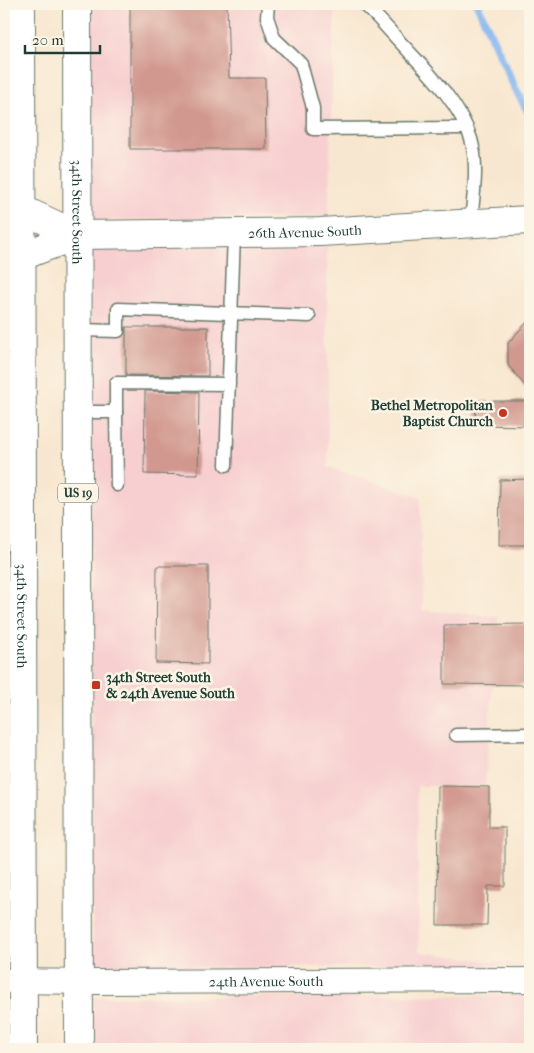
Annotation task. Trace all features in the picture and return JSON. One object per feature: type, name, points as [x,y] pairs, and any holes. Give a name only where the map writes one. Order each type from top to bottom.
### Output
[{"type":"main road","name":"34th Street South","points":[[17,1043],[13,981],[13,639],[18,392],[13,333],[12,209],[20,4]]},
{"type":"main road","name":"34th Street South","points":[[77,4],[80,1049]]},
{"type":"main road","name":"26th Avenue South","points":[[12,209],[77,234]]},
{"type":"main road","name":"26th Avenue South","points":[[13,256],[77,234],[320,232],[530,220]]},
{"type":"street","name":"24th Avenue South","points":[[13,981],[530,980]]},
{"type":"lane","points":[[268,4],[268,17],[274,38],[301,64],[313,108],[313,129],[466,128]]},
{"type":"lane","points":[[364,4],[424,68],[455,106],[466,128],[476,172],[470,223]]},
{"type":"lane","points":[[226,465],[234,233]]},
{"type":"lane","points":[[78,330],[118,331],[118,309],[309,316]]},
{"type":"lane","points":[[117,485],[116,383],[229,384]]},
{"type":"lane","points":[[78,412],[116,412]]},
{"type":"lane","points":[[456,735],[530,734]]},
{"type":"shaded area","points":[[90,4],[335,4],[328,217],[90,220]]},
{"type":"shaded area","points":[[327,246],[328,467],[420,497],[422,610],[498,617],[485,785],[417,786],[419,952],[530,966],[93,968],[90,249]]},
{"type":"shaded area","points":[[530,995],[530,1049],[94,1049],[93,997]]},
{"type":"building","points":[[130,4],[227,4],[229,78],[265,78],[266,149],[130,149]]},
{"type":"building","points":[[530,319],[530,392],[508,365],[508,343]]},
{"type":"building","points":[[126,327],[208,327],[208,376],[126,375]]},
{"type":"building","points":[[145,391],[199,392],[198,475],[144,474]]},
{"type":"building","points":[[476,401],[530,401],[530,426],[475,425]]},
{"type":"building","points":[[530,479],[530,545],[499,545],[500,480]]},
{"type":"building","points":[[157,566],[208,566],[208,664],[156,663]]},
{"type":"building","points":[[530,624],[530,685],[444,684],[444,625]]},
{"type":"building","points":[[438,786],[489,787],[489,827],[505,827],[505,886],[488,886],[487,925],[437,925]]},
{"type":"waterway","points":[[477,4],[515,88],[530,115]]},
{"type":"place","name":"Bethel Metropolitan Baptist Church","points":[[503,413]]},
{"type":"place","name":"34th Street South & 24th Avenue South","points":[[96,685]]}]
